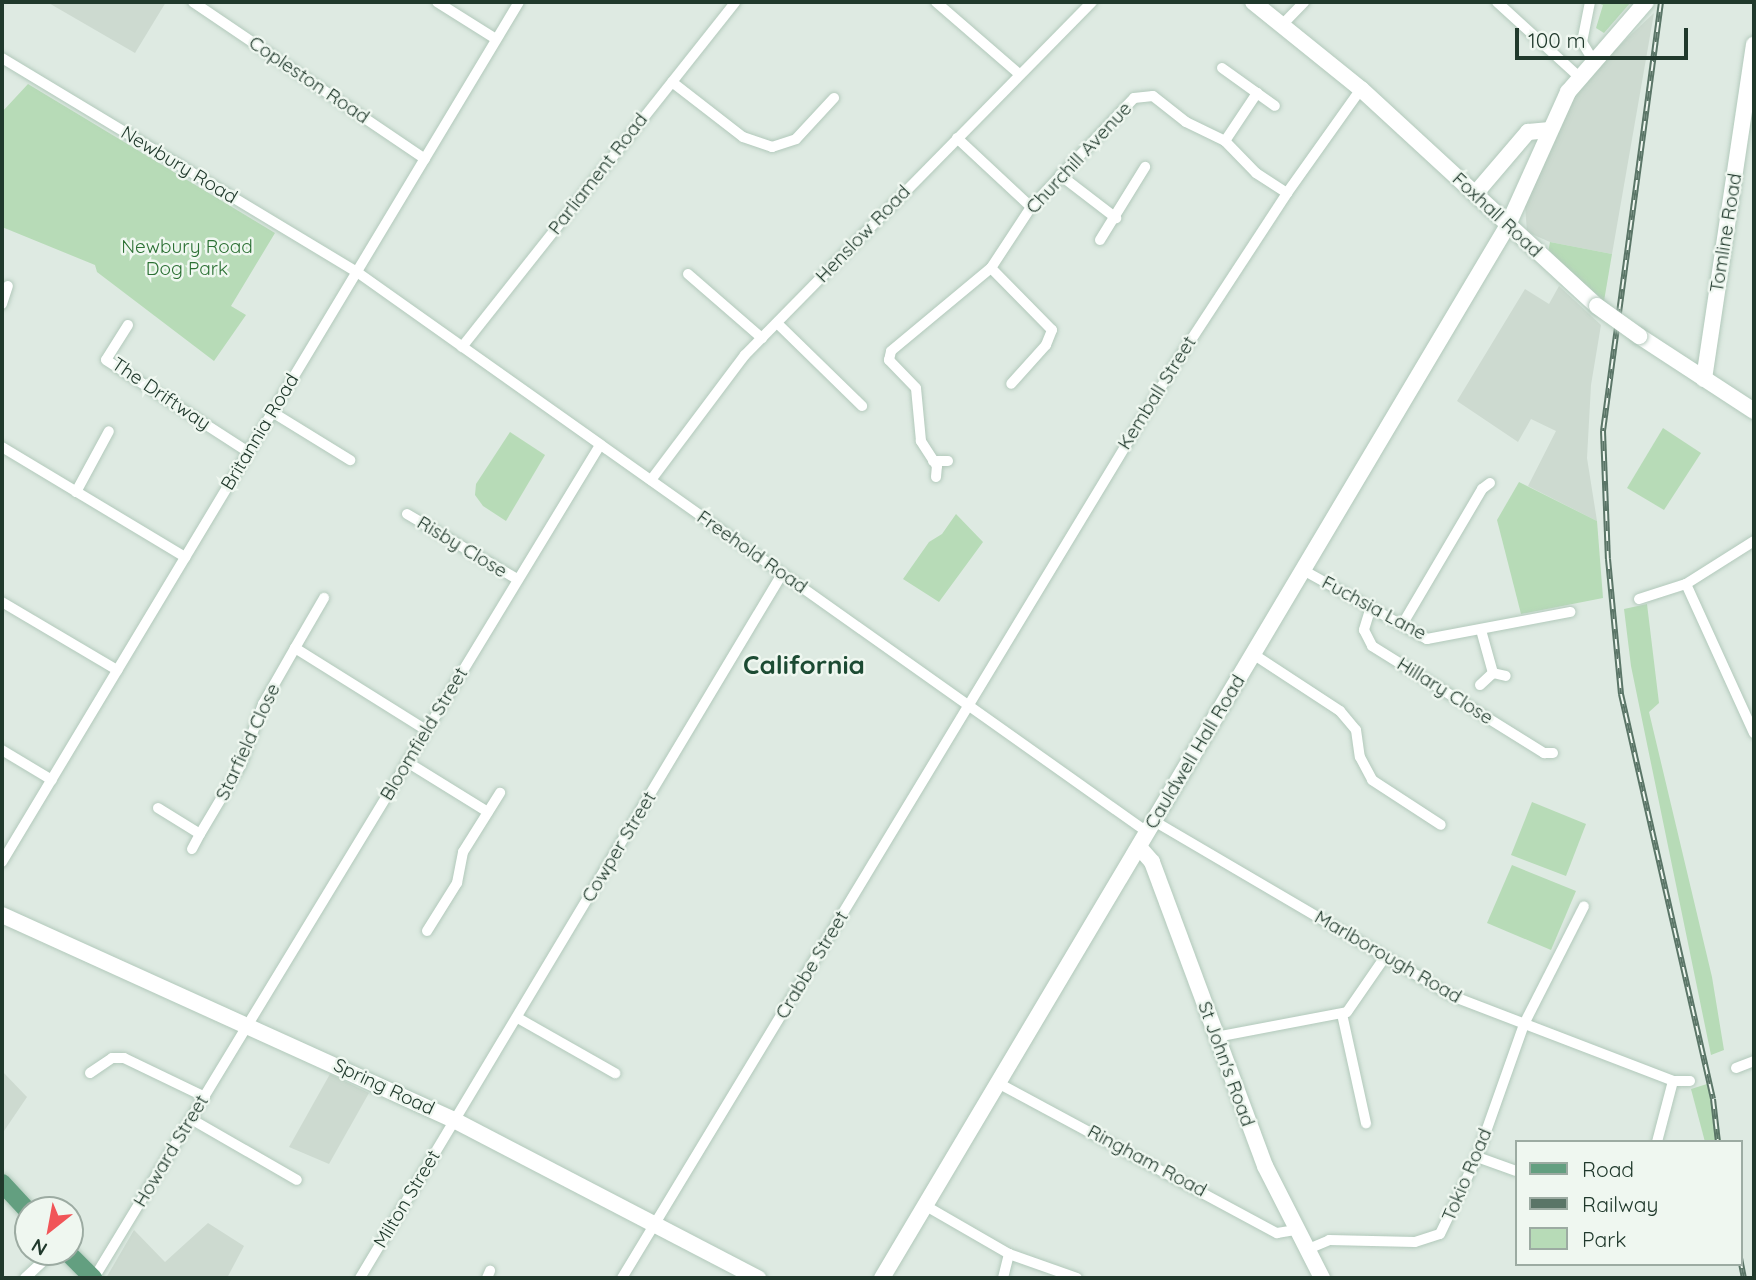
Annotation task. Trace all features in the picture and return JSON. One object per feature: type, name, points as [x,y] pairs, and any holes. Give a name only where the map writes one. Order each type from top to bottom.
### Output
[{"type":"main road","points":[[2,1183],[14,1196]]},
{"type":"street","name":"Copleston Road","points":[[193,2],[425,159]]},
{"type":"street","points":[[437,2],[496,39]]},
{"type":"street","name":"Britannia Road","points":[[2,862],[519,2]]},
{"type":"street","name":"Parliament Road","points":[[462,347],[735,2]]},
{"type":"street","points":[[936,2],[1019,74]]},
{"type":"street","name":"Henslow Road","points":[[651,480],[718,389],[762,338],[1092,2]]},
{"type":"street","name":"Foxhall Road","points":[[1253,2],[1361,89],[1597,306],[1754,411]]},
{"type":"street","points":[[1282,25],[1304,2]]},
{"type":"street","points":[[1496,2],[1578,76]]},
{"type":"street","points":[[1590,2],[1582,42],[1593,60]]},
{"type":"street","name":"Cauldwell Hall Road","points":[[882,1278],[1508,225],[1550,130],[1578,76],[1646,2]]},
{"type":"street","name":"Tomline Road","points":[[1704,379],[1748,137],[1754,45]]},
{"type":"street","name":"Newbury Road","points":[[2,58],[357,272]]},
{"type":"street","points":[[1222,68],[1275,106]]},
{"type":"street","points":[[672,82],[743,137],[772,147],[796,139],[834,98]]},
{"type":"street","name":"Kemball Street","points":[[967,706],[1180,356],[1287,192],[1361,89]]},
{"type":"street","points":[[1225,141],[1257,93]]},
{"type":"street","name":"Churchill Avenue","points":[[933,461],[921,441],[916,388],[888,360],[891,351],[991,268],[1031,207],[1134,99],[1144,94],[1225,141],[1256,173],[1287,192]]},
{"type":"street","points":[[1475,194],[1528,132],[1550,130]]},
{"type":"street","points":[[957,138],[1031,207]]},
{"type":"street","points":[[1100,240],[1145,167]]},
{"type":"street","points":[[1060,175],[1116,218]]},
{"type":"street","points":[[991,268],[1052,330],[1046,345],[1011,384]]},
{"type":"street","name":"Freehold Road","points":[[357,272],[967,706],[1151,827]]},
{"type":"street","points":[[688,274],[762,338]]},
{"type":"street","points":[[2,304],[8,286]]},
{"type":"street","points":[[777,323],[862,405]]},
{"type":"street","name":"The Driftway","points":[[128,325],[106,360],[248,452]]},
{"type":"street","points":[[272,412],[350,460]]},
{"type":"street","points":[[76,492],[109,431]]},
{"type":"street","name":"Bloomfield Street","points":[[248,1024],[600,445]]},
{"type":"street","points":[[2,447],[185,557]]},
{"type":"street","points":[[936,477],[933,461],[948,461]]},
{"type":"street","points":[[1402,625],[1482,489],[1490,483]]},
{"type":"street","name":"Risby Close","points":[[407,514],[517,579]]},
{"type":"street","points":[[1639,599],[1686,584],[1754,541]]},
{"type":"street","name":"Fuchsia Lane","points":[[1303,570],[1370,610],[1433,639],[1570,612]]},
{"type":"street","name":"Cowper Street","points":[[454,1120],[518,1018],[782,574]]},
{"type":"street","points":[[1686,584],[1751,718],[1754,733]]},
{"type":"street","name":"Starfield Close","points":[[192,849],[241,765],[263,704],[324,598]]},
{"type":"street","points":[[2,602],[117,670]]},
{"type":"street","name":"Hillary Close","points":[[1370,610],[1363,625],[1372,646],[1544,753],[1553,753]]},
{"type":"street","points":[[1481,630],[1493,673]]},
{"type":"street","points":[[295,648],[426,730]]},
{"type":"street","points":[[1253,654],[1340,710],[1356,730],[1360,757],[1372,780],[1441,825]]},
{"type":"street","points":[[1493,673],[1506,676]]},
{"type":"street","points":[[1480,685],[1493,673]]},
{"type":"street","name":"Crabbe Street","points":[[622,1278],[967,706]]},
{"type":"street","points":[[2,750],[52,780]]},
{"type":"street","points":[[407,762],[488,812]]},
{"type":"street","points":[[428,931],[457,883],[463,852],[500,793]]},
{"type":"street","points":[[158,808],[200,834]]},
{"type":"street","name":"Marlborough Road","points":[[1151,827],[1452,996],[1673,1080],[1690,1081]]},
{"type":"street","name":"St John's Road","points":[[1139,847],[1152,862],[1258,1151],[1295,1230],[1322,1278]]},
{"type":"street","name":"Tokio Road","points":[[1306,1250],[1329,1240],[1431,1239],[1448,1224],[1477,1157],[1524,1024],[1584,906]]},
{"type":"street","name":"Spring Road","points":[[2,915],[248,1024],[454,1120],[758,1278]]},
{"type":"street","points":[[1216,1037],[1342,1014],[1358,1002],[1385,957]]},
{"type":"street","points":[[1342,1014],[1366,1123]]},
{"type":"street","points":[[518,1018],[615,1073]]},
{"type":"street","name":"Howard Street","points":[[93,1278],[248,1024]]},
{"type":"street","points":[[90,1073],[112,1058],[124,1058],[205,1097]]},
{"type":"street","points":[[1736,1068],[1754,1061]]},
{"type":"street","points":[[1658,1140],[1673,1080]]},
{"type":"street","name":"Ringham Road","points":[[998,1083],[1277,1233],[1295,1230]]},
{"type":"street","points":[[191,1119],[297,1180]]},
{"type":"street","name":"Milton Street","points":[[360,1278],[454,1120]]},
{"type":"street","points":[[1477,1157],[1514,1170]]},
{"type":"street","points":[[926,1206],[1009,1254],[1077,1278]]},
{"type":"street","points":[[1003,1278],[1009,1254]]},
{"type":"street","points":[[24,1278],[37,1266]]},
{"type":"shaded area","points":[[47,2],[166,2],[135,53]]},
{"type":"shaded area","points":[[1654,13],[1612,254],[1550,242],[1527,232],[1525,205],[1582,81]]},
{"type":"shaded area","points":[[1559,286],[1601,325],[1591,385],[1587,458],[1597,521],[1528,486],[1556,431],[1531,419],[1518,442],[1457,401],[1525,289],[1549,304]]},
{"type":"shaded area","points":[[2,1071],[27,1097],[2,1134]]},
{"type":"shaded area","points":[[330,1074],[369,1093],[329,1164],[289,1147]]},
{"type":"shaded area","points":[[208,1223],[244,1246],[227,1278],[106,1278],[134,1230],[165,1262]]},
{"type":"green space","points":[[1595,2],[1631,2],[1604,33],[1596,28],[1603,5]]},
{"type":"green space","name":"Newbury Road Dog Park","points":[[28,84],[275,233],[231,306],[246,315],[214,361],[97,272],[95,265],[2,227],[2,112]]},
{"type":"green space","points":[[1550,242],[1612,254],[1604,301],[1548,253]]},
{"type":"green space","points":[[1663,428],[1701,453],[1664,510],[1627,488]]},
{"type":"green space","points":[[510,432],[545,455],[506,521],[483,506],[475,495],[476,484]]},
{"type":"green space","points":[[1519,482],[1597,521],[1603,598],[1521,614],[1497,520]]},
{"type":"green space","points":[[956,514],[983,542],[939,602],[903,579],[929,542],[942,534]]},
{"type":"green space","points":[[1647,604],[1659,703],[1649,712],[1712,977],[1724,1050],[1711,1055],[1631,666],[1624,609]]},
{"type":"green space","points":[[1532,802],[1586,824],[1566,876],[1511,855]]},
{"type":"green space","points":[[1512,865],[1576,891],[1551,950],[1487,923]]},
{"type":"green space","points":[[1707,1084],[1721,1140],[1704,1140],[1691,1089]]},
{"type":"railway","points":[[1661,2],[1603,431],[1608,559],[1621,694],[1713,1099],[1718,1140]]},
{"type":"railway","points":[[1742,1266],[1744,1278]]},
{"type":"district","name":"California","points":[[804,665]]}]
